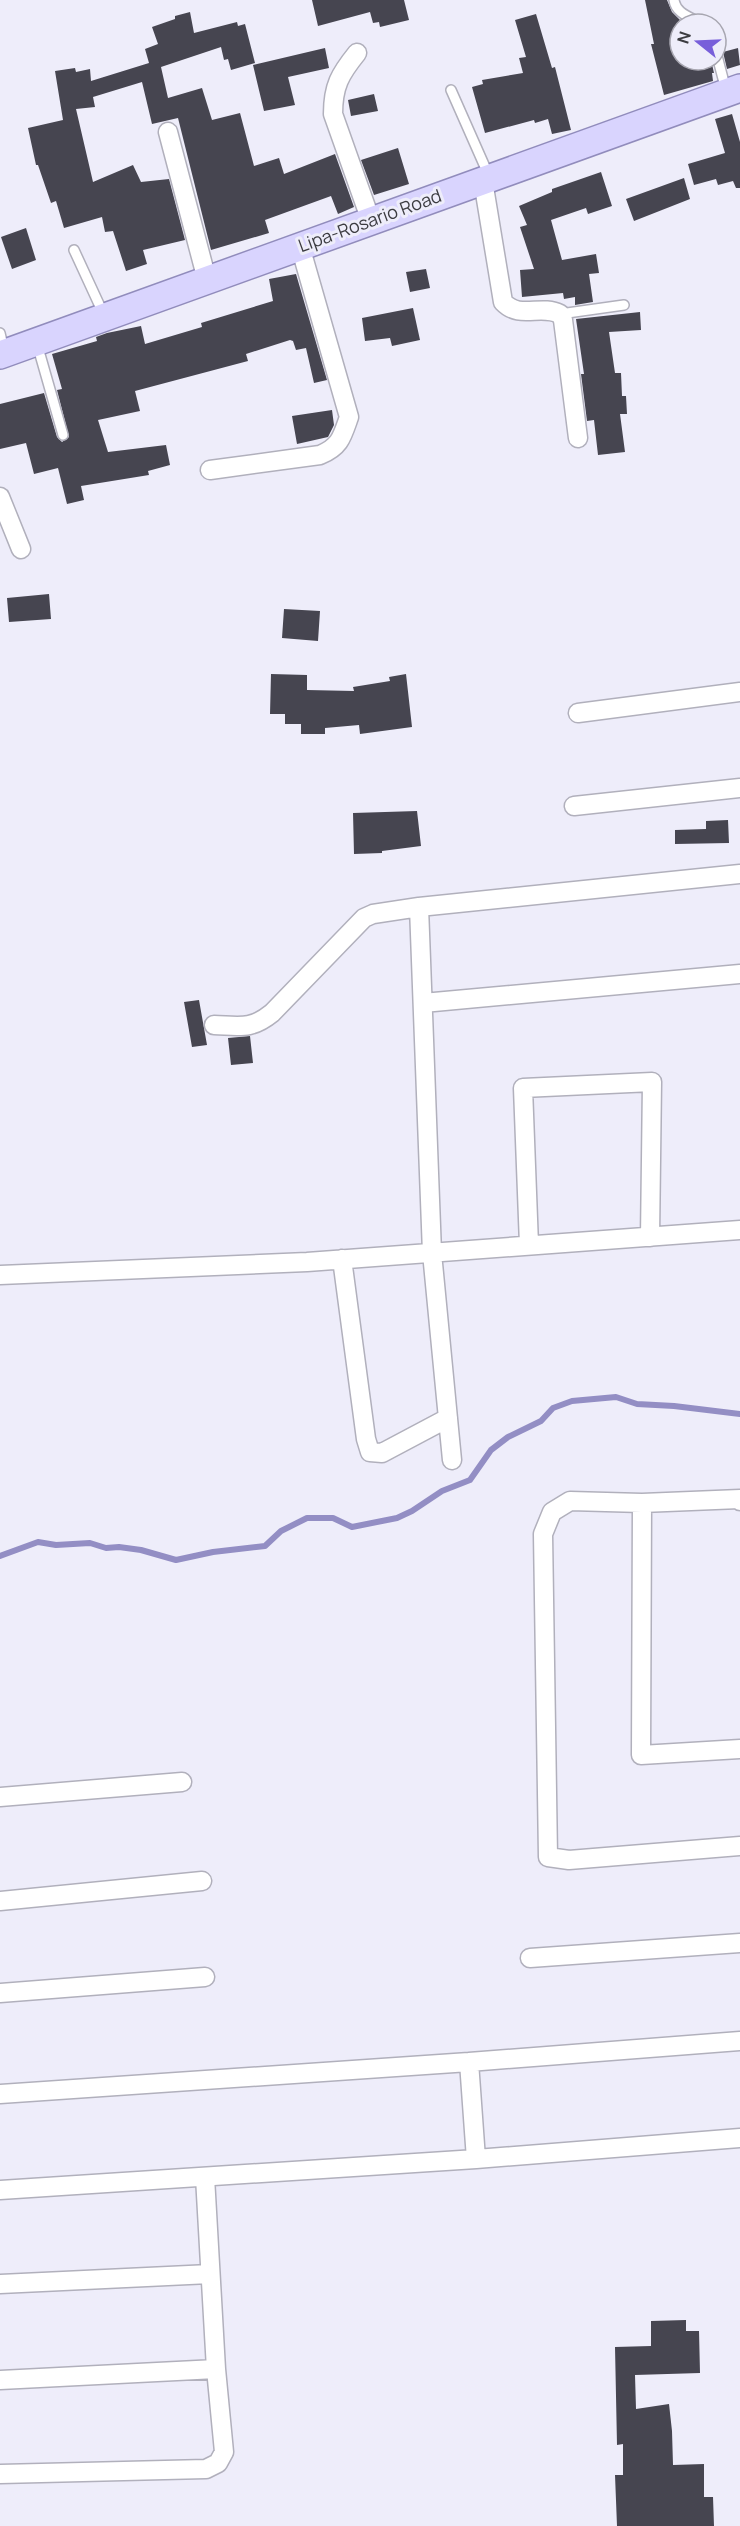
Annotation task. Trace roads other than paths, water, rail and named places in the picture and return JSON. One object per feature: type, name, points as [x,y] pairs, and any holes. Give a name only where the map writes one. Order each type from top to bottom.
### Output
[{"type":"main road","name":"Lipa-Rosario Road","points":[[2,347],[36,342],[733,91]]},
{"type":"street","points":[[357,53],[340,74],[333,98],[333,114],[371,221]]},
{"type":"street","points":[[168,132],[207,280]]},
{"type":"street","points":[[487,180],[503,302],[510,310],[551,309],[560,314],[578,438]]},
{"type":"street","points":[[210,470],[320,455],[333,450],[341,439],[349,417],[300,246]]},
{"type":"street","points":[[0,497],[21,549]]},
{"type":"street","points":[[578,713],[740,692]]},
{"type":"street","points":[[574,806],[740,788]]},
{"type":"street","points":[[214,1025],[250,1027],[258,1024],[272,1013],[364,918],[373,914],[419,907],[740,873]]},
{"type":"street","points":[[419,907],[432,1253],[452,1460]]},
{"type":"street","points":[[423,1003],[740,974]]},
{"type":"street","points":[[530,1245],[523,1088],[652,1082],[650,1237]]},
{"type":"street","points":[[0,1275],[342,1259],[740,1230]]},
{"type":"street","points":[[342,1259],[366,1439],[370,1452],[382,1453],[448,1418]]},
{"type":"street","points":[[740,1501],[740,1499],[642,1503],[570,1501],[552,1512],[543,1534],[548,1857],[568,1860],[740,1846]]},
{"type":"street","points":[[642,1503],[641,1755],[740,1749]]},
{"type":"street","points":[[0,1797],[182,1782]]},
{"type":"street","points":[[0,1901],[202,1881]]},
{"type":"street","points":[[530,1958],[740,1943]]},
{"type":"street","points":[[0,1993],[205,1977]]},
{"type":"street","points":[[0,2094],[469,2062],[740,2040]]},
{"type":"street","points":[[469,2062],[476,2159]]},
{"type":"street","points":[[0,2190],[476,2159],[740,2138]]},
{"type":"street","points":[[0,2474],[206,2469],[218,2463],[224,2452],[216,2369],[205,2177]]},
{"type":"street","points":[[0,2284],[210,2274]]},
{"type":"street","points":[[0,2380],[216,2369]]},
{"type":"lane","points":[[725,72],[733,91]]},
{"type":"lane","points":[[451,90],[487,180]]},
{"type":"lane","points":[[74,250],[105,317]]},
{"type":"lane","points":[[560,314],[624,305]]},
{"type":"lane","points":[[36,342],[63,435]]},
{"type":"waterway","points":[[0,1556],[38,1542],[56,1545],[90,1543],[106,1548],[141,1550],[176,1560],[213,1552],[265,1546],[281,1531],[307,1518],[333,1518],[352,1527],[397,1518],[442,1491],[470,1480],[491,1450],[508,1437],[541,1421],[553,1408],[572,1401],[616,1397],[637,1404],[740,1414]]}]
